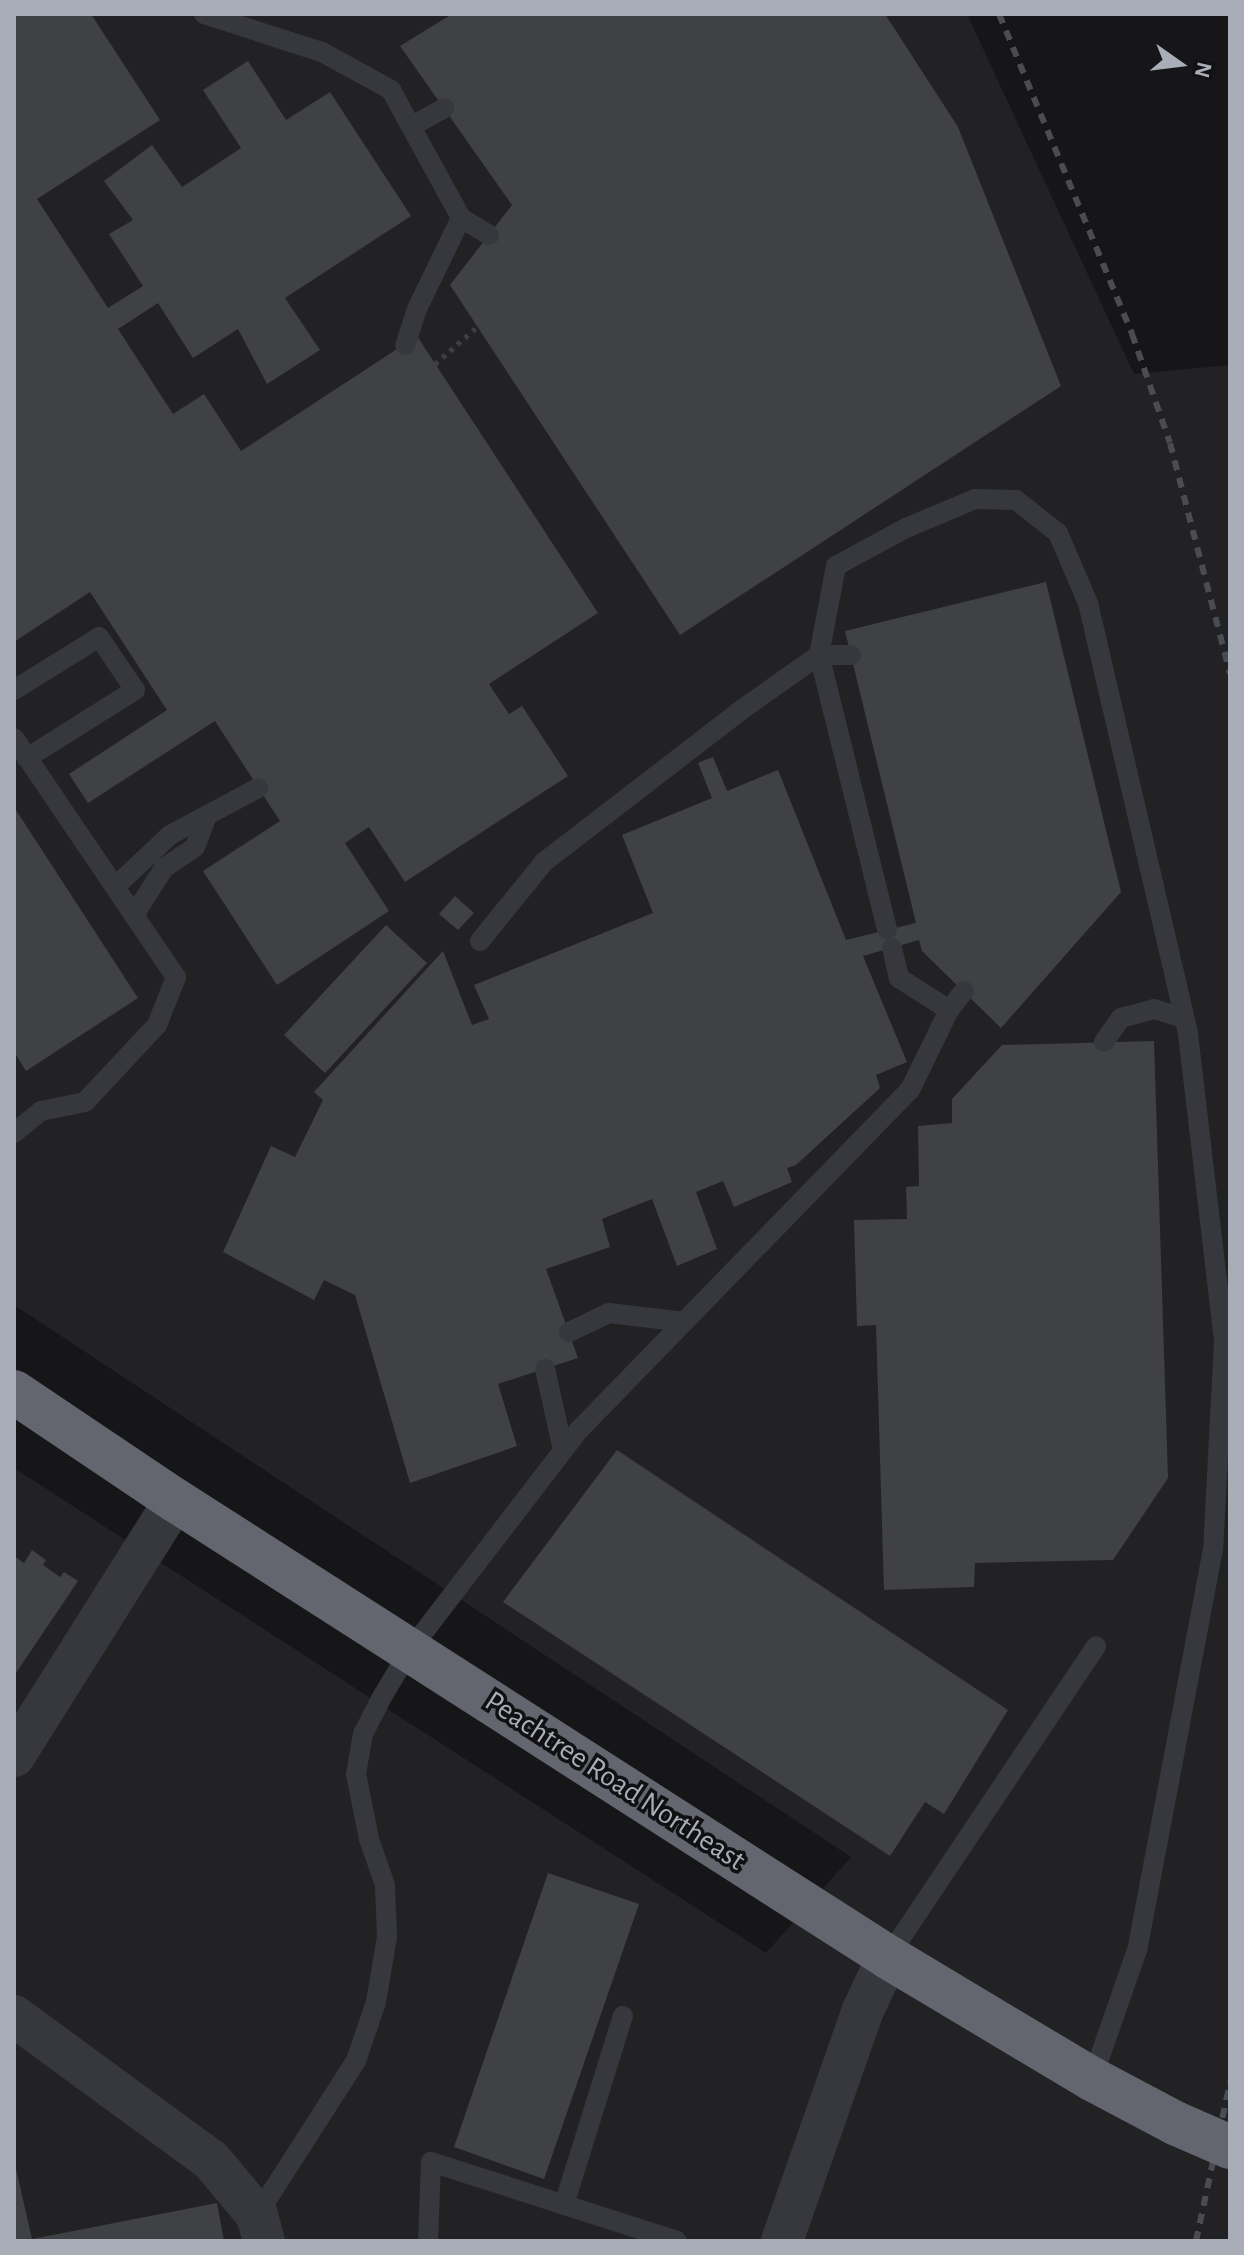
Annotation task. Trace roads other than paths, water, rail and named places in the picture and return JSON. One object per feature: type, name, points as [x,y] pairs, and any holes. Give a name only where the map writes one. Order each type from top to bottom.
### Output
[{"type":"highway","name":"Peachtree Road Northeast","points":[[14,1392],[175,1500],[888,1957],[1098,2083],[1230,2147]]},
{"type":"street","points":[[14,1756],[175,1500]]},
{"type":"street","points":[[782,2241],[862,2012],[888,1957]]},
{"type":"street","points":[[14,2016],[211,2160],[260,2228]]},
{"type":"lane","points":[[204,14],[322,52],[391,90],[461,218],[489,235]]},
{"type":"lane","points":[[412,126],[444,108]]},
{"type":"lane","points":[[405,345],[417,309],[461,218]]},
{"type":"lane","points":[[949,1010],[899,978],[819,655],[836,566],[906,528],[975,499],[1016,500],[1058,533],[1088,603],[1184,1018],[1224,1342],[1213,1549],[1137,1950],[1098,2083]]},
{"type":"lane","points":[[14,690],[99,637],[135,690],[27,758]]},
{"type":"lane","points":[[480,941],[544,862],[744,708],[819,655],[851,655]]},
{"type":"lane","points":[[14,738],[176,977],[157,1025],[85,1102],[41,1111],[14,1133]]},
{"type":"lane","points":[[115,887],[170,835],[258,788]]},
{"type":"lane","points":[[134,915],[164,868],[195,847],[207,816]]},
{"type":"lane","points":[[260,2228],[356,2061],[376,2002],[387,1937],[385,1885],[369,1839],[356,1774],[363,1734],[410,1650],[563,1450],[910,1090],[949,1010],[964,991]]},
{"type":"lane","points":[[1104,1042],[1121,1018],[1154,1009],[1184,1018]]},
{"type":"lane","points":[[569,1332],[609,1313],[684,1322]]},
{"type":"lane","points":[[545,1369],[563,1450]]},
{"type":"lane","points":[[888,1957],[1096,1646]]},
{"type":"lane","points":[[564,2205],[623,2016]]},
{"type":"lane","points":[[428,2241],[431,2162],[677,2241]]},
{"type":"railway","points":[[999,14],[1132,334],[1170,443],[1230,673]]},
{"type":"railway","points":[[1196,2241],[1230,2082]]}]
